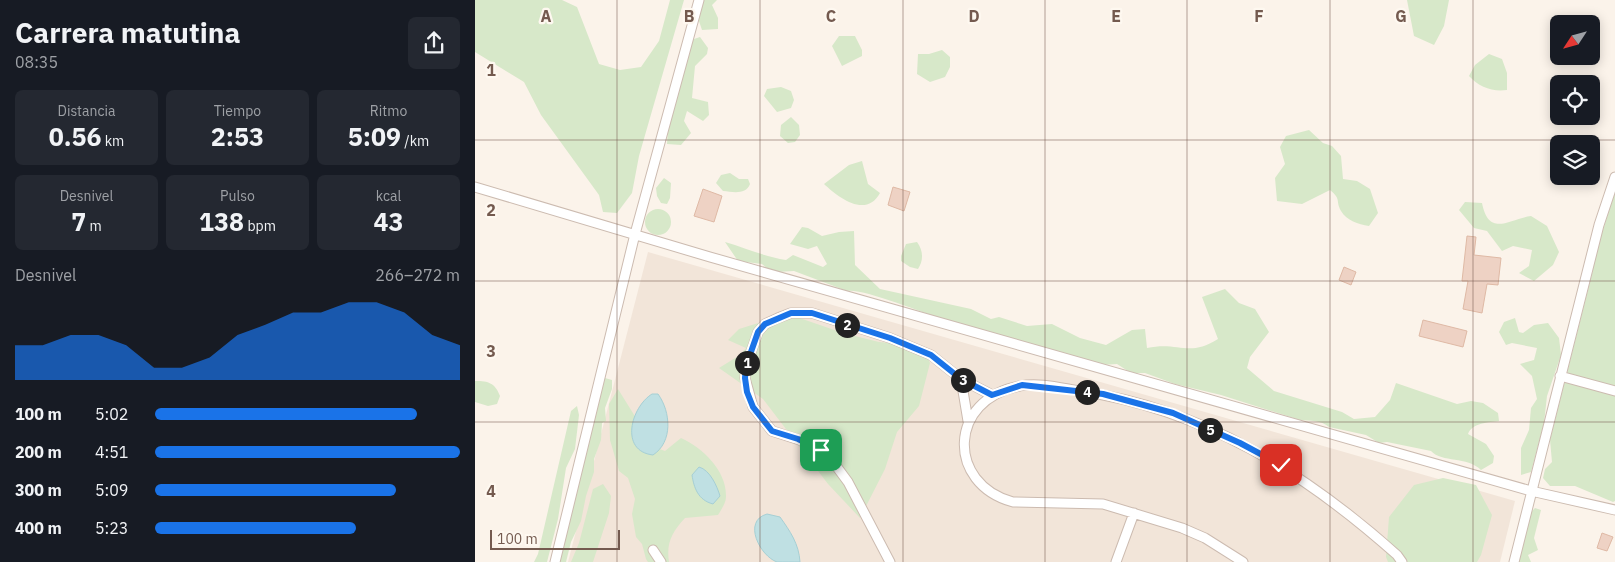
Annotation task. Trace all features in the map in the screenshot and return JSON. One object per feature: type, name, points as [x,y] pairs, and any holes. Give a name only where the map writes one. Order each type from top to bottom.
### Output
[{"type":"street","points":[[555,562],[635,234],[699,0]]},
{"type":"street","points":[[1515,562],[1531,491],[1599,225],[1615,177]]},
{"type":"street","points":[[475,187],[1531,491],[1615,510]]},
{"type":"street","points":[[890,562],[848,482],[831,459],[809,443],[772,431],[753,407],[745,378],[753,342],[758,332],[772,321],[791,313],[812,313],[890,338],[931,355],[961,379],[992,395]]},
{"type":"street","points":[[1560,376],[1615,391]]},
{"type":"street","points":[[961,379],[968,420],[963,445],[968,463],[977,479],[1001,499],[1013,502],[1103,504],[1182,528],[1205,538],[1243,562]]},
{"type":"street","points":[[968,420],[978,406],[992,395],[1022,385],[1103,394],[1173,413],[1240,443],[1281,465],[1339,506],[1402,562]]},
{"type":"street","points":[[1116,562],[1134,513]]},
{"type":"street","points":[[653,550],[661,562]]},
{"type":"shaded area","points":[[648,252],[1515,501],[1500,562],[568,562]]},
{"type":"green space","points":[[475,0],[562,0],[577,7],[599,64],[620,70],[641,67],[659,41],[670,0],[684,0],[639,156],[632,193],[617,213],[603,212],[599,195],[541,115],[524,82],[475,52]]},
{"type":"green space","points":[[703,0],[717,0],[712,5],[718,18],[718,29],[702,30],[697,15]]},
{"type":"green space","points":[[1407,0],[1449,0],[1444,26],[1434,45],[1414,36]]},
{"type":"green space","points":[[839,36],[855,36],[862,50],[862,56],[842,66],[832,46]]},
{"type":"green space","points":[[700,37],[708,48],[707,54],[695,66],[692,98],[708,102],[709,115],[703,121],[687,111],[684,121],[691,133],[681,145],[667,144],[668,127],[690,45],[694,39]]},
{"type":"green space","points":[[942,50],[950,57],[950,67],[945,77],[930,82],[917,74],[918,54],[929,54]]},
{"type":"green space","points":[[1489,54],[1502,59],[1507,73],[1507,90],[1486,88],[1469,76],[1475,65]]},
{"type":"green space","points":[[781,87],[791,91],[794,100],[791,108],[777,112],[764,96],[767,89]]},
{"type":"green space","points":[[791,117],[799,125],[800,135],[795,142],[788,143],[780,136],[781,125]]},
{"type":"green space","points":[[1309,130],[1323,143],[1332,146],[1341,156],[1343,179],[1357,181],[1370,189],[1378,213],[1369,226],[1357,223],[1346,217],[1341,211],[1336,196],[1330,190],[1302,204],[1277,201],[1275,178],[1285,164],[1280,147],[1286,136]]},
{"type":"green space","points":[[862,161],[868,184],[880,193],[874,201],[860,205],[852,203],[837,195],[824,184],[849,165]]},
{"type":"green space","points":[[730,173],[739,179],[748,179],[750,184],[748,188],[739,192],[723,191],[716,183],[721,175]]},
{"type":"green space","points":[[664,178],[671,183],[670,198],[667,204],[661,203],[657,196],[656,188]]},
{"type":"green space","points":[[1615,192],[1615,501],[1613,502],[1575,486],[1550,486],[1543,478],[1545,469],[1552,462],[1550,440],[1593,270],[1593,245],[1603,230]]},
{"type":"green space","points":[[1465,202],[1482,203],[1485,214],[1495,223],[1501,224],[1531,216],[1547,226],[1559,252],[1553,265],[1534,281],[1519,273],[1529,266],[1532,250],[1513,246],[1502,251],[1487,231],[1474,228],[1459,210]]},
{"type":"green space","points":[[658,209],[667,213],[671,222],[667,231],[658,235],[649,231],[645,222],[649,213]]},
{"type":"green space","points":[[802,227],[808,228],[822,236],[854,231],[855,265],[880,289],[971,309],[991,319],[999,317],[1027,326],[1052,324],[1080,338],[1106,345],[1132,330],[1145,329],[1147,348],[1167,346],[1191,348],[1208,345],[1218,339],[1202,297],[1225,289],[1239,303],[1255,309],[1269,332],[1250,357],[1247,368],[1274,391],[1342,412],[1354,419],[1375,417],[1390,400],[1396,383],[1457,404],[1471,401],[1483,403],[1498,413],[1499,421],[1477,425],[1468,434],[1486,444],[1494,456],[1493,463],[1481,470],[1469,463],[1441,457],[1431,451],[1387,442],[1379,443],[1366,435],[1329,427],[1319,422],[1300,420],[1221,395],[1175,384],[1145,373],[1131,373],[1117,364],[1101,365],[1001,338],[866,293],[847,291],[794,271],[776,272],[762,264],[738,261],[725,242],[778,259],[786,260],[793,255],[823,267],[827,264],[817,246],[808,249],[790,244]]},
{"type":"green space","points":[[917,242],[921,248],[922,255],[918,269],[910,267],[901,261],[906,244]]},
{"type":"green space","points":[[788,314],[843,333],[879,342],[903,344],[925,351],[930,363],[919,406],[897,432],[885,469],[860,518],[828,484],[763,399],[719,368],[740,355],[746,348],[728,340],[739,329]]},
{"type":"green space","points":[[1515,318],[1519,332],[1523,333],[1534,325],[1548,323],[1559,338],[1561,355],[1547,396],[1544,423],[1531,472],[1521,475],[1521,448],[1529,430],[1531,408],[1537,399],[1532,376],[1520,364],[1534,360],[1537,348],[1512,343],[1506,345],[1499,332],[1504,322]]},
{"type":"green space","points":[[605,378],[612,380],[612,389],[605,408],[606,421],[602,423],[601,440],[594,459],[594,472],[586,496],[581,521],[571,542],[566,562],[559,562]]},
{"type":"green space","points":[[475,381],[488,382],[496,388],[500,396],[497,404],[488,406],[475,402]]},
{"type":"green space","points":[[618,389],[654,447],[665,451],[681,438],[689,442],[712,462],[718,470],[725,487],[725,502],[718,515],[685,518],[677,528],[669,543],[669,562],[648,562],[642,544],[636,537],[632,514],[635,499],[628,478],[619,471],[610,440],[609,404]]},
{"type":"green space","points":[[577,406],[579,415],[575,449],[566,468],[558,519],[547,562],[534,562],[538,554],[571,411]]},
{"type":"green space","points":[[1443,478],[1476,485],[1492,515],[1481,555],[1477,562],[1388,562],[1386,557],[1389,517],[1414,485]]},
{"type":"green space","points":[[603,484],[611,496],[609,513],[593,562],[571,562],[579,543],[593,489]]},
{"type":"green space","points":[[1535,508],[1541,510],[1534,538],[1538,550],[1528,555],[1531,562],[1517,562],[1530,513]]},
{"type":"water","points":[[652,394],[658,394],[666,409],[668,426],[664,443],[653,455],[642,452],[636,446],[632,437],[634,418],[645,400]]},
{"type":"water","points":[[699,467],[707,471],[719,492],[720,496],[713,504],[700,496],[694,484],[692,475]]},
{"type":"water","points":[[767,514],[780,517],[784,522],[796,544],[800,562],[777,562],[771,559],[760,546],[756,538],[756,524],[760,518]]},
{"type":"building","points":[[893,187],[910,192],[904,211],[888,205]]},
{"type":"building","points":[[703,189],[722,196],[714,222],[694,216]]},
{"type":"building","points":[[1467,236],[1476,237],[1474,255],[1501,258],[1498,285],[1487,284],[1482,313],[1463,309],[1468,281],[1462,281]]},
{"type":"building","points":[[1344,267],[1356,272],[1351,285],[1339,280]]},
{"type":"building","points":[[1423,320],[1467,331],[1463,347],[1419,336]]},
{"type":"building","points":[[1602,533],[1613,537],[1607,551],[1597,548]]},
{"type":"route","points":[[821,450],[809,443],[772,431],[761,420],[747,392],[746,366],[758,332],[765,324],[791,313],[812,313],[890,338],[931,355],[961,379],[992,395],[1022,385],[1103,394],[1173,413],[1240,443],[1281,465]]}]
